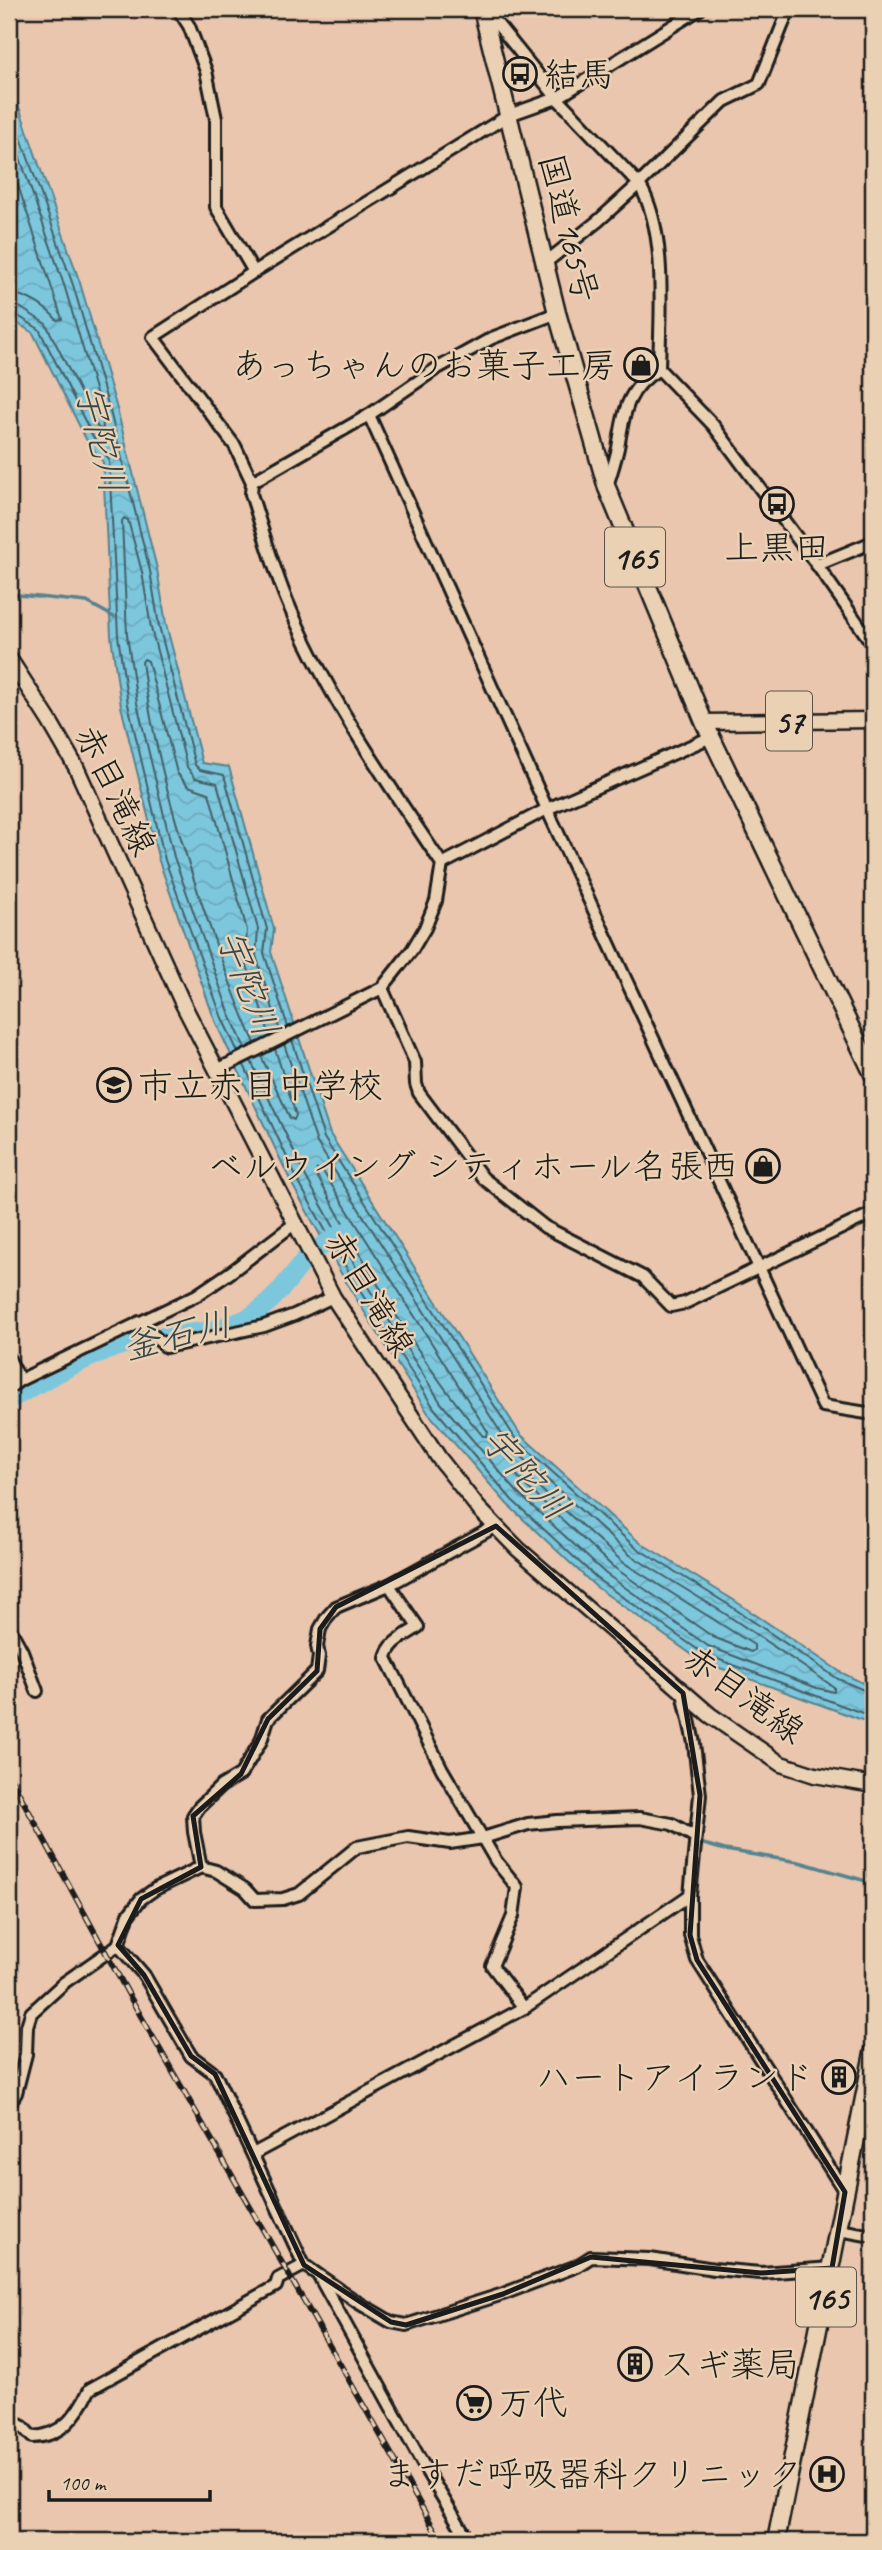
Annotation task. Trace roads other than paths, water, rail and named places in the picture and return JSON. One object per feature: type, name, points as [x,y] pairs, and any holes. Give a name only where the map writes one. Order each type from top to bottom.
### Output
[{"type":"highway","name":"国道165号","points":[[484,9],[556,313],[607,488],[708,729],[873,1074]]},
{"type":"highway","name":"165","points":[[776,2541],[873,2053]]},
{"type":"main road","name":"赤目滝線","points":[[9,658],[76,767],[183,1004],[220,1069],[294,1224],[333,1297],[439,1458],[479,1509],[517,1549],[683,1693],[732,1731],[781,1765],[815,1775],[873,1785]]},
{"type":"main road","name":"57","points":[[708,729],[873,719]]},
{"type":"street","points":[[178,9],[189,26],[206,72],[216,119],[216,207],[254,272]]},
{"type":"street","points":[[484,9],[557,98],[639,184],[649,200],[660,279],[659,369],[713,425],[873,645]]},
{"type":"street","points":[[220,1069],[382,988],[412,950],[425,928],[436,901],[442,864],[361,742],[310,650],[285,595],[251,495],[252,482],[235,446],[153,337],[509,115],[557,98],[700,9]]},
{"type":"street","points":[[545,263],[639,184],[724,101],[759,83],[789,9]]},
{"type":"street","points":[[252,482],[369,415],[436,369],[492,338],[556,313]]},
{"type":"street","points":[[607,488],[623,412],[643,379],[659,369]]},
{"type":"street","points":[[369,415],[547,809],[823,1406],[873,1413]]},
{"type":"street","points":[[817,565],[873,542]]},
{"type":"street","points":[[442,864],[708,729]]},
{"type":"street","points":[[382,988],[415,1062],[419,1093],[483,1178],[545,1227],[643,1277],[671,1306],[685,1303],[873,1213]]},
{"type":"street","points":[[9,1388],[20,1380],[197,1295],[294,1224]]},
{"type":"street","points":[[139,1322],[166,1347],[264,1326],[333,1297]]},
{"type":"street","points":[[9,1359],[20,1380]]},
{"type":"street","points":[[201,1867],[193,1816],[221,1786],[241,1774],[261,1741],[268,1719],[317,1671],[320,1629],[336,1606],[389,1585],[496,1526]]},
{"type":"street","points":[[389,1585],[418,1627],[394,1642],[388,1649],[386,1658],[442,1769],[496,1861],[517,1887],[513,1916],[492,1966],[524,2008]]},
{"type":"street","points":[[9,1627],[22,1651],[37,1691]]},
{"type":"street","points":[[683,1693],[694,1743],[700,1794],[690,1895],[690,1935],[697,1960],[845,2193]]},
{"type":"street","points":[[9,2105],[16,2093],[26,2054],[27,2026],[31,2013],[65,1982],[118,1945],[129,1914],[141,1899],[155,1889],[201,1867],[216,1871],[245,1889],[255,1900],[283,1899],[299,1894],[357,1847],[408,1838],[450,1843],[483,1839],[538,1823],[640,1818],[672,1824],[695,1837]]},
{"type":"street","points":[[253,2154],[524,2008],[690,1895]]},
{"type":"street","points":[[118,1945],[144,1975],[191,2056],[215,2074],[304,2265],[391,2322],[406,2325],[516,2289],[577,2266],[591,2257],[650,2259],[761,2273],[832,2267]]},
{"type":"street","points":[[839,2230],[871,2237]]},
{"type":"street","points":[[9,2420],[23,2427],[32,2437],[54,2434],[80,2408],[90,2389],[276,2286],[278,2279],[304,2265]]},
{"type":"street","points":[[320,2277],[426,2470],[469,2541]]},
{"type":"water","name":"宇陀川","points":[[9,93],[18,104],[80,283],[117,409],[157,569],[166,624],[202,763],[229,767],[274,929],[271,952],[330,1134],[520,1434],[639,1542],[732,1599],[842,1673],[873,1688],[873,1724],[701,1661],[595,1586],[507,1504],[428,1413],[347,1284],[292,1184],[215,1021],[159,861],[121,706],[111,636],[103,462],[86,439],[33,333],[9,318]]},
{"type":"waterway","points":[[835,564],[859,553]]},
{"type":"waterway","points":[[9,594],[87,602],[114,617]]},
{"type":"waterway","name":"釜石川","points":[[9,1400],[71,1366],[119,1346],[150,1338],[224,1327],[251,1316],[273,1298],[307,1257],[347,1231]]},
{"type":"waterway","points":[[492,1841],[531,1829],[548,1827]]},
{"type":"waterway","points":[[700,1843],[725,1850],[799,1862],[873,1883]]},
{"type":"railway","points":[[9,1775],[130,1997],[441,2541]]},
{"type":"place","name":"結馬","points":[[520,74]]},
{"type":"place","name":"あっちゃんのお菓子工房","points":[[641,365]]},
{"type":"place","name":"上黒田","points":[[777,504]]},
{"type":"place","name":"市立赤目中学校","points":[[114,1085]]},
{"type":"place","name":"ベルウイング シティホール名張西","points":[[763,1166]]},
{"type":"place","name":"ハートアイランド","points":[[839,2077]]},
{"type":"place","name":"スギ薬局","points":[[635,2364]]},
{"type":"place","name":"万代","points":[[474,2403]]},
{"type":"place","name":"ますだ呼吸器科クリニック","points":[[827,2474]]}]
